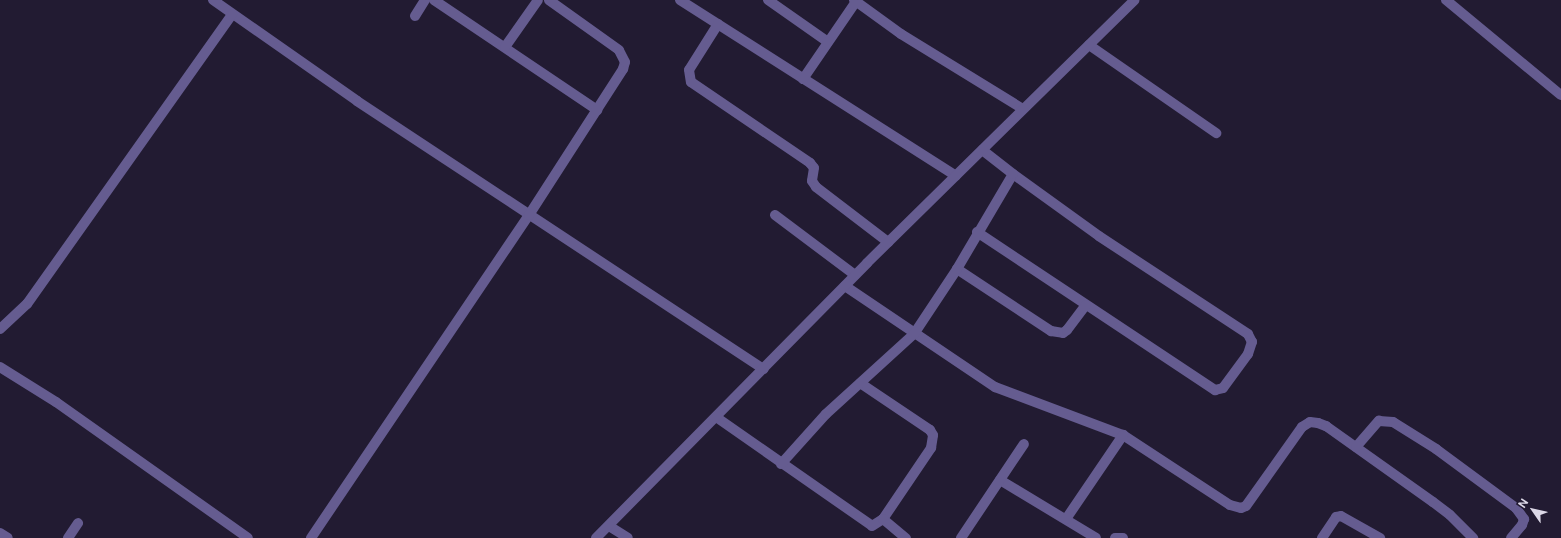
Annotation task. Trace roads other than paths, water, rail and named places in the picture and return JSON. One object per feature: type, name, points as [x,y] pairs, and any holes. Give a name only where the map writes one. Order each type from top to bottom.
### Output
[{"type":"street","points":[[213,0],[529,215],[764,369]]},
{"type":"street","points":[[414,16],[425,0]]},
{"type":"street","points":[[434,0],[597,110]]},
{"type":"street","points":[[505,47],[538,0]]},
{"type":"street","points":[[311,538],[529,215],[623,69],[624,56],[549,0]]},
{"type":"street","points":[[680,0],[956,176]]},
{"type":"street","points":[[768,0],[828,42]]},
{"type":"street","points":[[596,538],[888,242],[1135,0]]},
{"type":"street","points":[[1446,0],[1561,95]]},
{"type":"street","points":[[803,79],[856,1],[901,34],[1024,109]]},
{"type":"street","points":[[0,329],[27,304],[232,14]]},
{"type":"street","points":[[718,24],[689,70],[690,82],[810,163],[814,168],[812,181],[816,187],[888,242]]},
{"type":"street","points":[[1089,45],[1216,133]]},
{"type":"street","points":[[977,232],[1216,390],[1223,388],[1251,346],[1248,334],[1099,236],[982,150]]},
{"type":"street","points":[[781,464],[814,425],[914,334],[957,269],[977,232],[1013,174]]},
{"type":"street","points":[[775,214],[856,275]]},
{"type":"street","points":[[957,269],[1051,331],[1063,333],[1086,305]]},
{"type":"street","points":[[845,286],[996,388],[1123,435],[1230,505],[1241,508],[1251,500],[1302,427],[1310,422],[1326,426],[1356,447],[1450,515],[1473,538]]},
{"type":"street","points":[[0,367],[56,402],[248,538]]},
{"type":"street","points":[[716,417],[870,526],[877,524],[882,519],[930,448],[933,435],[930,430],[860,384]]},
{"type":"street","points":[[1356,447],[1379,421],[1393,422],[1436,449],[1516,508],[1524,519],[1510,538]]},
{"type":"street","points":[[1066,519],[1123,435]]},
{"type":"street","points":[[961,538],[1024,444]]},
{"type":"street","points":[[1000,480],[1096,538]]},
{"type":"street","points":[[1322,538],[1336,518],[1341,516],[1380,538]]},
{"type":"street","points":[[882,519],[906,538]]},
{"type":"street","points":[[68,538],[78,523]]},
{"type":"street","points":[[609,526],[628,538]]},
{"type":"street","points":[[0,533],[8,538]]},
{"type":"street","points":[[1115,538],[1123,538]]}]
